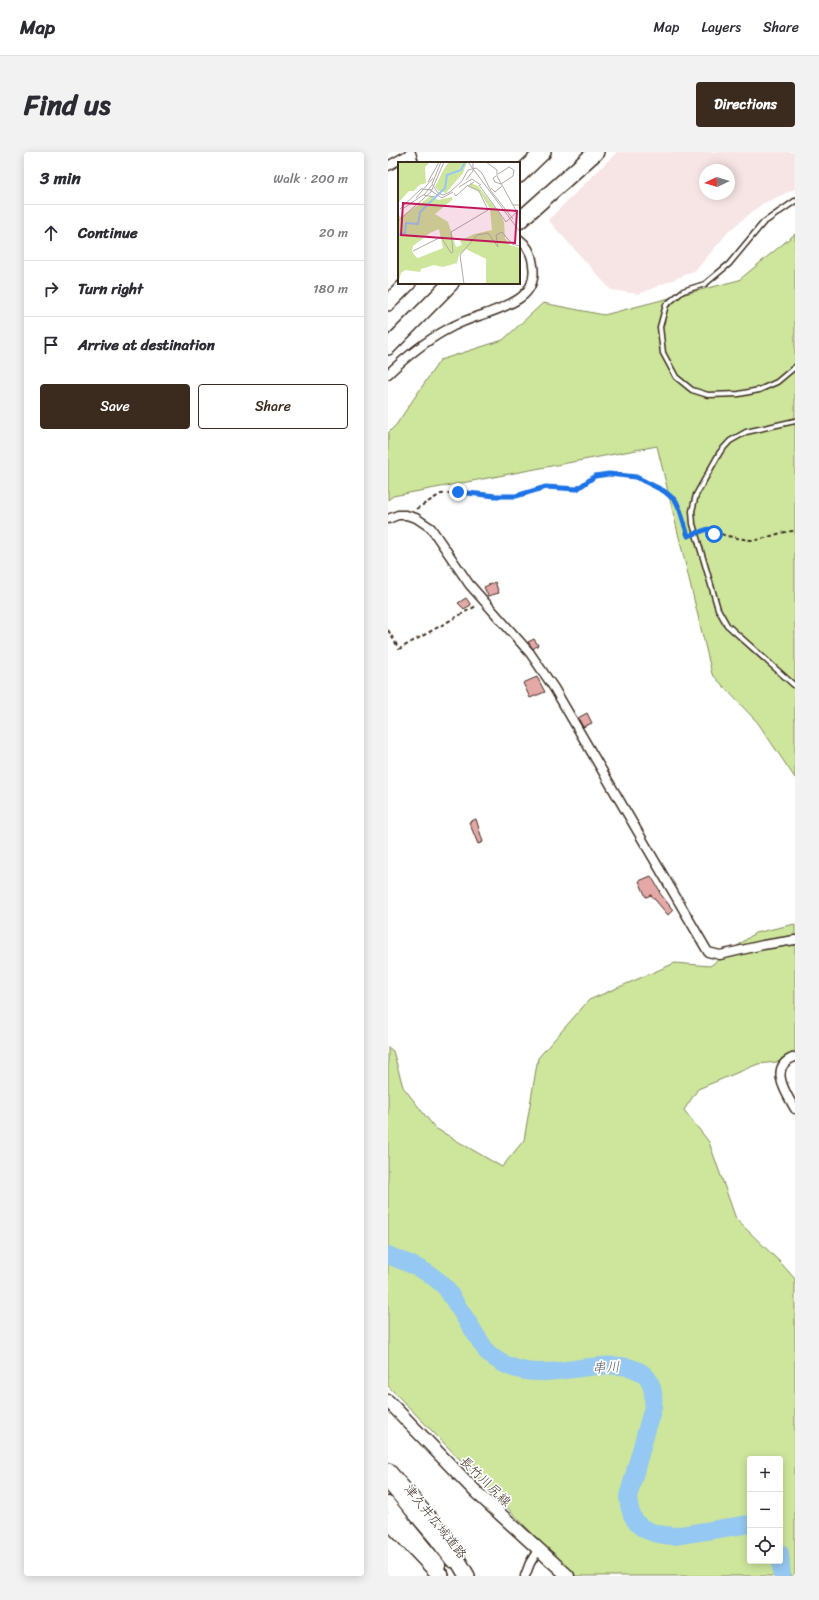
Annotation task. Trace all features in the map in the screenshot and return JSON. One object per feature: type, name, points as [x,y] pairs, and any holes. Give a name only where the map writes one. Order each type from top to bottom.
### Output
[{"type":"highway","points":[[520,174],[543,152]]},
{"type":"highway","points":[[520,220],[596,152]]},
{"type":"highway","points":[[388,290],[398,280]]},
{"type":"highway","points":[[388,302],[407,284]]},
{"type":"highway","points":[[388,338],[449,284]]},
{"type":"highway","points":[[388,347],[449,284]]},
{"type":"highway","points":[[388,1471],[443,1536],[467,1576]]},
{"type":"highway","points":[[388,1520],[441,1576]]},
{"type":"main road","name":"長竹川尻線","points":[[388,1401],[461,1476],[538,1550],[568,1576]]},
{"type":"main road","name":"津久井広域道路","points":[[388,1483],[434,1537],[463,1576]]},
{"type":"main road","name":"津久井広域道路","points":[[388,1503],[447,1576]]},
{"type":"street","points":[[390,164],[411,152],[414,162]]},
{"type":"street","points":[[388,374],[432,339],[459,324],[509,306],[516,302],[528,290],[533,281],[533,261],[530,252],[520,240]]},
{"type":"street","points":[[388,518],[398,515],[406,515],[416,518],[431,528],[469,584],[530,653],[554,688],[708,952],[720,955],[762,945],[795,940]]},
{"type":"street","points":[[795,1057],[790,1058],[782,1065],[780,1073],[781,1082],[795,1109]]},
{"type":"street","points":[[525,1576],[530,1563],[538,1550]]},
{"type":"lane","points":[[795,201],[763,223],[729,264],[705,284],[683,291],[666,305],[660,327],[663,353],[676,377],[692,390],[708,395],[738,394],[759,390],[777,382],[795,367]]},
{"type":"lane","points":[[795,421],[746,432],[730,441],[720,452],[696,496],[692,511],[693,524],[718,609],[727,625],[795,686]]},
{"type":"path","points":[[406,515],[441,494],[461,492],[496,496],[516,496],[546,487],[577,489],[595,476],[609,474],[636,477],[664,491],[676,501],[688,536],[708,529],[714,534],[754,540],[786,531],[795,531]]},
{"type":"path","points":[[388,630],[399,649],[484,602]]},
{"type":"shaded area","points":[[617,152],[795,152],[795,189],[762,204],[730,230],[696,270],[639,294],[611,290],[548,220]]},
{"type":"green space","points":[[795,234],[795,778],[758,723],[712,674],[657,446],[393,496],[388,500],[388,433],[396,425],[440,360],[503,340],[543,303],[604,315],[739,280]]},
{"type":"green space","points":[[795,924],[795,1060],[758,1064],[698,1089],[684,1110],[709,1142],[736,1219],[781,1263],[795,1279],[795,1576],[569,1576],[571,1573],[388,1386],[388,1047],[393,1051],[403,1087],[435,1128],[502,1167],[524,1140],[538,1058],[589,1000],[675,963],[710,966],[755,933]]},
{"type":"building","points":[[495,582],[499,593],[488,596],[484,587]]},
{"type":"building","points":[[466,598],[471,605],[464,609],[458,603]]},
{"type":"building","points":[[534,639],[538,645],[533,649],[528,642]]},
{"type":"building","points":[[537,677],[545,692],[530,698],[523,683]]},
{"type":"building","points":[[587,713],[592,723],[583,727],[578,718]]},
{"type":"building","points":[[476,819],[483,842],[478,844],[469,822]]},
{"type":"building","points":[[651,876],[660,891],[659,892],[673,910],[668,915],[651,895],[646,897],[639,881]]},
{"type":"waterway","name":"串川","points":[[388,1255],[419,1268],[440,1282],[446,1288],[487,1352],[498,1361],[510,1367],[524,1371],[538,1372],[612,1366],[630,1367],[643,1374],[652,1387],[653,1407],[628,1497],[632,1515],[641,1527],[655,1533],[674,1536],[747,1524]]},
{"type":"waterway","name":"串川","points":[[781,1564],[782,1576]]},
{"type":"route","points":[[458,492],[496,496],[516,496],[546,487],[577,489],[595,476],[609,474],[636,477],[651,486],[664,491],[676,501],[688,536],[708,529],[714,534]]}]
